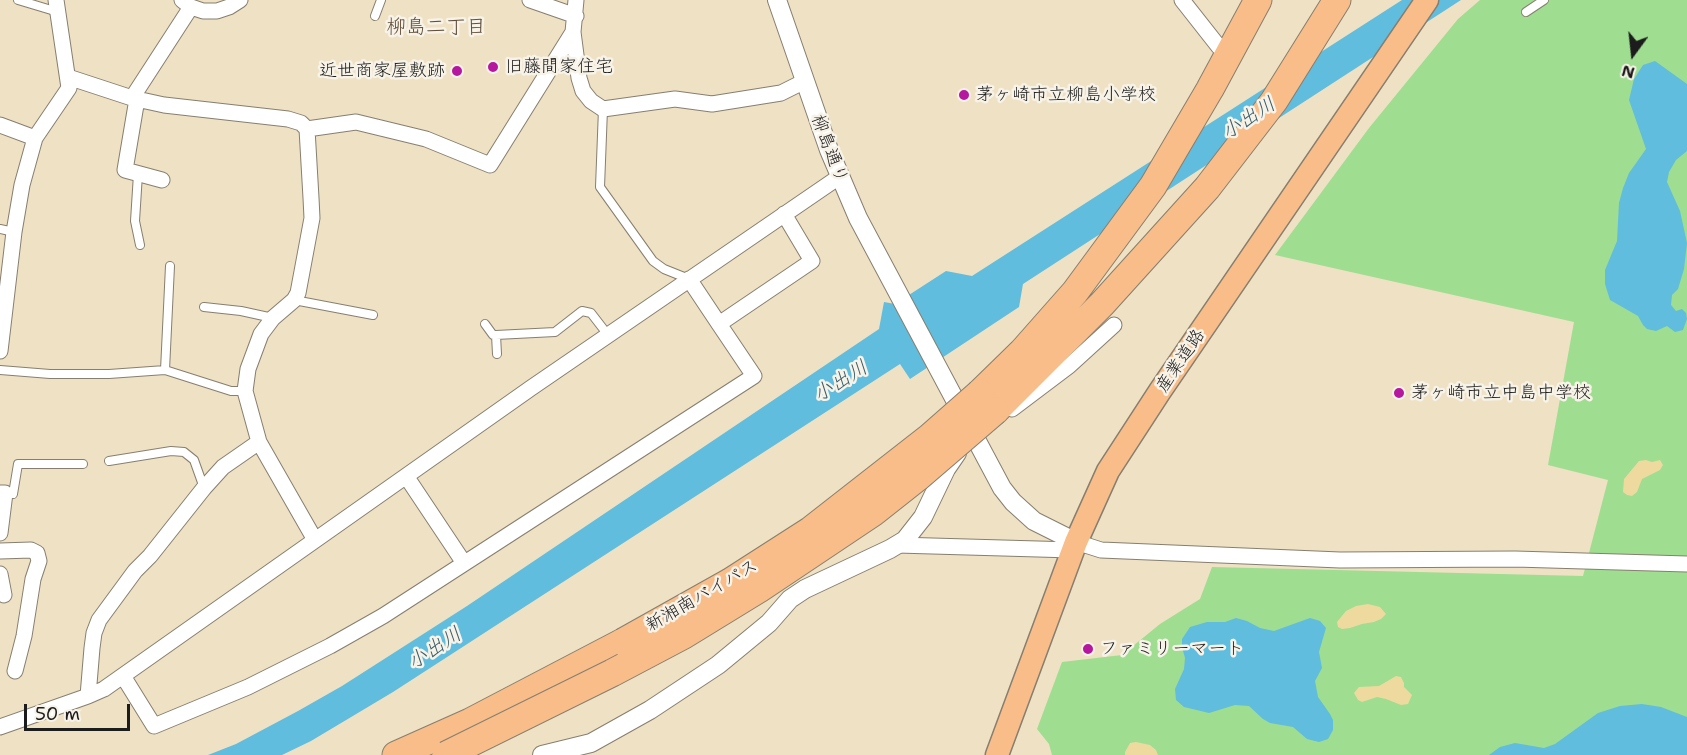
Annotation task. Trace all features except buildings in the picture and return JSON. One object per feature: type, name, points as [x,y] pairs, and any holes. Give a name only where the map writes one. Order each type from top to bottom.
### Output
[{"type":"highway","points":[[988,402],[1022,352],[1075,292],[1153,186],[1210,89],[1258,0]]},
{"type":"highway","points":[[988,402],[1102,304],[1207,188],[1274,100],[1337,0]]},
{"type":"highway","name":"新湘南バイパス","points":[[396,755],[470,722],[546,683],[730,582],[811,530],[930,437],[988,402]]},
{"type":"highway","name":"新湘南バイパス","points":[[446,755],[684,635],[759,589],[874,512],[917,478],[988,402]]},
{"type":"main road","name":"産業道路","points":[[997,755],[1075,546],[1108,471],[1427,0]]},
{"type":"street","points":[[162,180],[124,170],[135,98],[187,3],[203,11],[216,11],[240,0]]},
{"type":"street","points":[[530,0],[576,8],[573,32],[579,78],[583,91],[591,101],[603,109],[675,99],[712,104],[781,93],[805,81]]},
{"type":"street","name":"柳島通り","points":[[777,0],[839,177],[858,218],[975,438]]},
{"type":"street","points":[[1182,0],[1219,47]]},
{"type":"street","points":[[0,351],[7,230],[34,138],[69,88],[57,6]]},
{"type":"street","points":[[307,129],[356,122],[426,139],[490,165],[573,32]]},
{"type":"street","points":[[68,77],[135,98],[194,109],[288,118],[301,123],[307,129],[312,218],[298,293],[294,300],[273,318],[261,334],[248,369],[245,391],[259,442],[315,540]]},
{"type":"street","points":[[0,125],[34,138]]},
{"type":"street","points":[[0,727],[104,689],[608,335],[839,177]]},
{"type":"street","points":[[719,324],[812,261],[784,214]]},
{"type":"street","points":[[123,676],[154,726],[248,687],[330,646],[383,616],[754,376],[689,279]]},
{"type":"street","points":[[542,755],[591,744],[650,710],[718,665],[769,623],[797,594],[905,540],[919,524],[953,458],[975,438],[1069,366],[1114,325]]},
{"type":"street","points":[[975,438],[1002,488],[1013,502],[1034,521],[1075,546]]},
{"type":"street","points":[[88,696],[94,633],[99,620],[135,571],[150,556],[204,488],[223,467],[259,442]]},
{"type":"street","points":[[406,476],[464,563]]},
{"type":"street","points":[[0,533],[3,493]]},
{"type":"street","points":[[897,545],[1075,546],[1101,550],[1293,558],[1515,559],[1687,564]]},
{"type":"street","points":[[0,551],[30,550],[37,553],[39,561],[33,579],[24,636],[15,671]]},
{"type":"street","points":[[0,574],[4,595]]},
{"type":"lane","points":[[18,0],[57,6]]},
{"type":"lane","points":[[375,16],[381,0]]},
{"type":"lane","points":[[1526,12],[1544,0]]},
{"type":"lane","points":[[603,109],[600,188],[653,261],[664,269],[689,279]]},
{"type":"lane","points":[[138,174],[135,221],[140,245]]},
{"type":"lane","points":[[165,370],[170,266]]},
{"type":"lane","points":[[294,300],[373,315]]},
{"type":"lane","points":[[204,307],[241,311],[273,318]]},
{"type":"lane","points":[[485,324],[493,335],[555,332],[582,311],[591,313],[608,335]]},
{"type":"lane","points":[[496,335],[497,354]]},
{"type":"lane","points":[[0,370],[50,374],[109,374],[165,370],[231,391],[245,391]]},
{"type":"lane","points":[[109,461],[171,451],[184,452],[194,460],[204,488]]},
{"type":"lane","points":[[3,493],[13,494],[18,464],[83,464]]},
{"type":"green space","points":[[1480,0],[1687,0],[1687,755],[1052,755],[1049,744],[1037,729],[1062,662],[1122,655],[1160,624],[1200,599],[1212,567],[1583,576],[1608,480],[1548,465],[1574,322],[1275,255],[1369,128],[1458,19]]},
{"type":"sand","points":[[1660,460],[1663,465],[1660,470],[1642,479],[1637,492],[1632,496],[1627,495],[1623,492],[1624,479],[1639,461],[1652,462]]},
{"type":"sand","points":[[1368,604],[1380,607],[1386,614],[1374,622],[1350,628],[1338,627],[1337,622],[1346,611]]},
{"type":"sand","points":[[1396,676],[1401,677],[1404,687],[1412,695],[1408,704],[1401,705],[1377,697],[1362,702],[1354,693],[1359,687],[1379,686]]},
{"type":"sand","points":[[1130,743],[1150,745],[1158,755],[1125,755]]},
{"type":"water","name":"小出川","points":[[1402,0],[1461,0],[1023,284],[1019,307],[910,379],[900,364],[393,692],[311,741],[282,755],[208,755],[236,744],[342,686],[467,606],[879,329],[884,302],[895,304],[946,271],[972,276]]},
{"type":"water","points":[[1655,61],[1687,84],[1687,151],[1676,160],[1669,172],[1667,182],[1680,211],[1687,243],[1684,269],[1678,289],[1672,295],[1671,305],[1676,311],[1682,309],[1687,319],[1683,330],[1675,332],[1667,326],[1656,331],[1647,329],[1638,316],[1610,300],[1605,284],[1605,270],[1617,241],[1619,203],[1623,188],[1629,173],[1646,149],[1629,100],[1634,79],[1643,65]]},
{"type":"water","points":[[1236,618],[1274,631],[1310,618],[1320,621],[1326,628],[1319,652],[1322,668],[1315,681],[1318,697],[1333,720],[1333,730],[1328,739],[1319,742],[1307,739],[1293,727],[1270,723],[1249,706],[1235,705],[1209,713],[1184,707],[1176,700],[1175,689],[1184,669],[1182,639],[1190,627],[1207,622],[1225,622]]},
{"type":"water","points":[[1642,704],[1661,707],[1687,717],[1687,755],[1489,755],[1500,747],[1515,743],[1544,748],[1555,744],[1598,713],[1620,706]]},
{"type":"place","name":"旧藤間家住宅","points":[[493,67]]},
{"type":"place","name":"近世商家屋敷跡","points":[[457,71]]},
{"type":"place","name":"茅ヶ崎市立柳島小学校","points":[[964,95]]},
{"type":"place","name":"茅ヶ崎市立中島中学校","points":[[1399,393]]},
{"type":"place","name":"ファミリーマート","points":[[1088,649]]},
{"type":"district","name":"柳島二丁目","points":[[436,28]]}]
